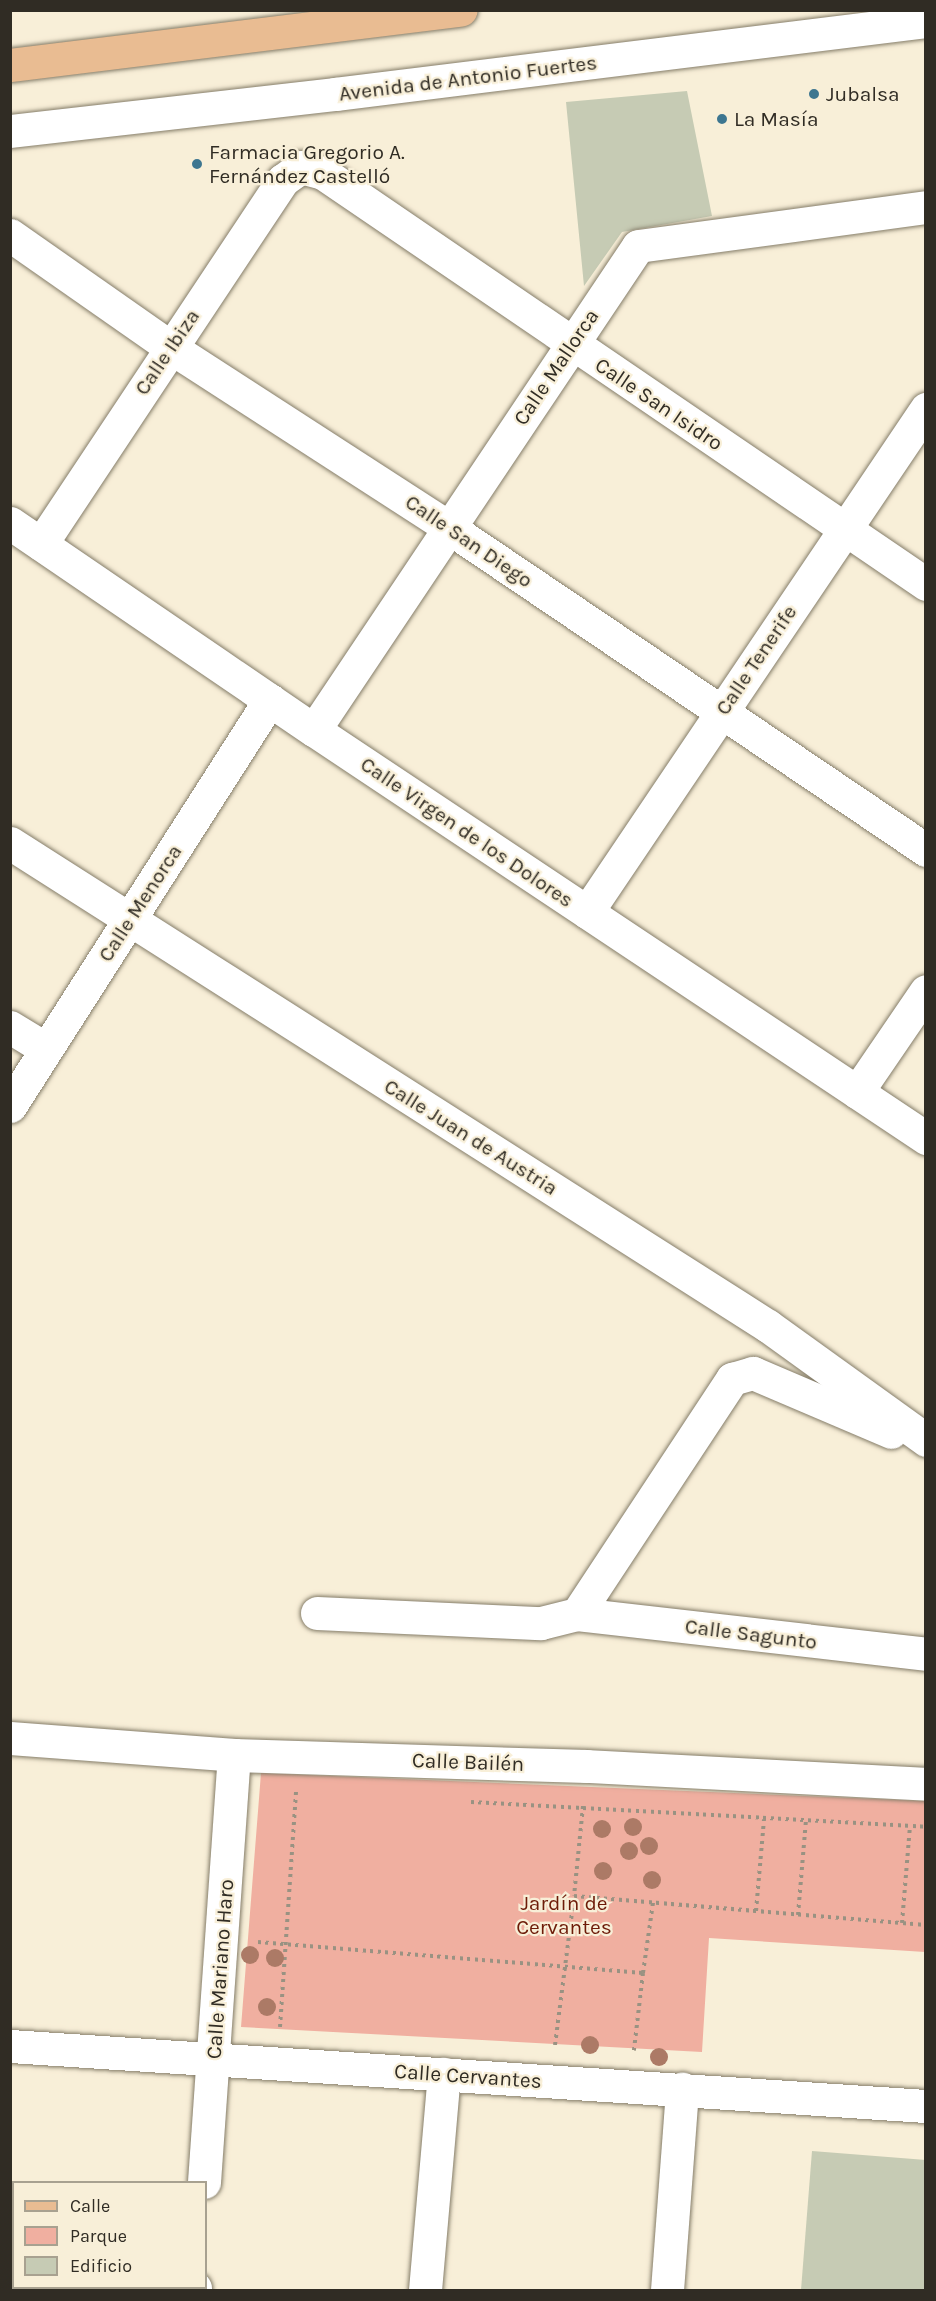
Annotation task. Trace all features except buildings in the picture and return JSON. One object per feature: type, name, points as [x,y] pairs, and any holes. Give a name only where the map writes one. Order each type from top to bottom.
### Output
[{"type":"main road","points":[[10,65],[461,10]]},
{"type":"street","name":"Avenida de Antonio Fuertes","points":[[10,131],[926,21]]},
{"type":"street","name":"Calle San Isidro","points":[[302,167],[323,173],[571,345],[926,584]]},
{"type":"street","name":"Calle Ibiza","points":[[41,544],[283,180],[302,167]]},
{"type":"street","name":"Calle Mallorca","points":[[315,730],[448,527],[638,246],[926,207]]},
{"type":"street","name":"Calle San Diego","points":[[10,235],[170,347],[448,527],[926,850]]},
{"type":"street","name":"Calle Tenerife","points":[[587,912],[926,409]]},
{"type":"street","name":"Calle Virgen de los Dolores","points":[[10,523],[270,700],[926,1138]]},
{"type":"street","name":"Calle Menorca","points":[[10,1106],[270,700]]},
{"type":"street","name":"Calle Juan de Austria","points":[[10,843],[768,1326],[926,1440]]},
{"type":"street","points":[[857,1092],[926,991]]},
{"type":"street","points":[[10,1027],[46,1049]]},
{"type":"street","points":[[577,1614],[732,1379],[753,1373],[926,1447]]},
{"type":"street","name":"Calle Sagunto","points":[[317,1614],[542,1623],[577,1614],[926,1654]]},
{"type":"street","name":"Calle Bailén","points":[[10,1738],[234,1755],[587,1766],[926,1784]]},
{"type":"street","name":"Calle Mariano Haro","points":[[204,2181],[234,1755]]},
{"type":"street","name":"Calle Cervantes","points":[[10,2046],[926,2106]]},
{"type":"street","points":[[425,2290],[444,2074]]},
{"type":"street","points":[[667,2290],[682,2090]]},
{"type":"path","points":[[278,2063],[300,1757]]},
{"type":"path","points":[[552,2082],[587,1766]]},
{"type":"path","points":[[296,1792],[308,1793]]},
{"type":"path","points":[[464,1802],[926,1827]]},
{"type":"path","points":[[756,1911],[765,1819]]},
{"type":"path","points":[[798,1915],[806,1820]]},
{"type":"path","points":[[902,1923],[910,1826]]},
{"type":"path","points":[[574,1896],[926,1925]]},
{"type":"path","points":[[630,2086],[653,1902]]},
{"type":"path","points":[[221,1939],[643,1973]]},
{"type":"green space","name":"Jardín de Cervantes","points":[[261,1773],[925,1801],[925,1952],[709,1938],[702,2052],[241,2027]]},
{"type":"place","name":"Jubalsa","points":[[814,94]]},
{"type":"place","name":"La Masía","points":[[722,119]]},
{"type":"place","name":"Farmacia Gregorio A. Fernández Castelló","points":[[197,164]]}]
